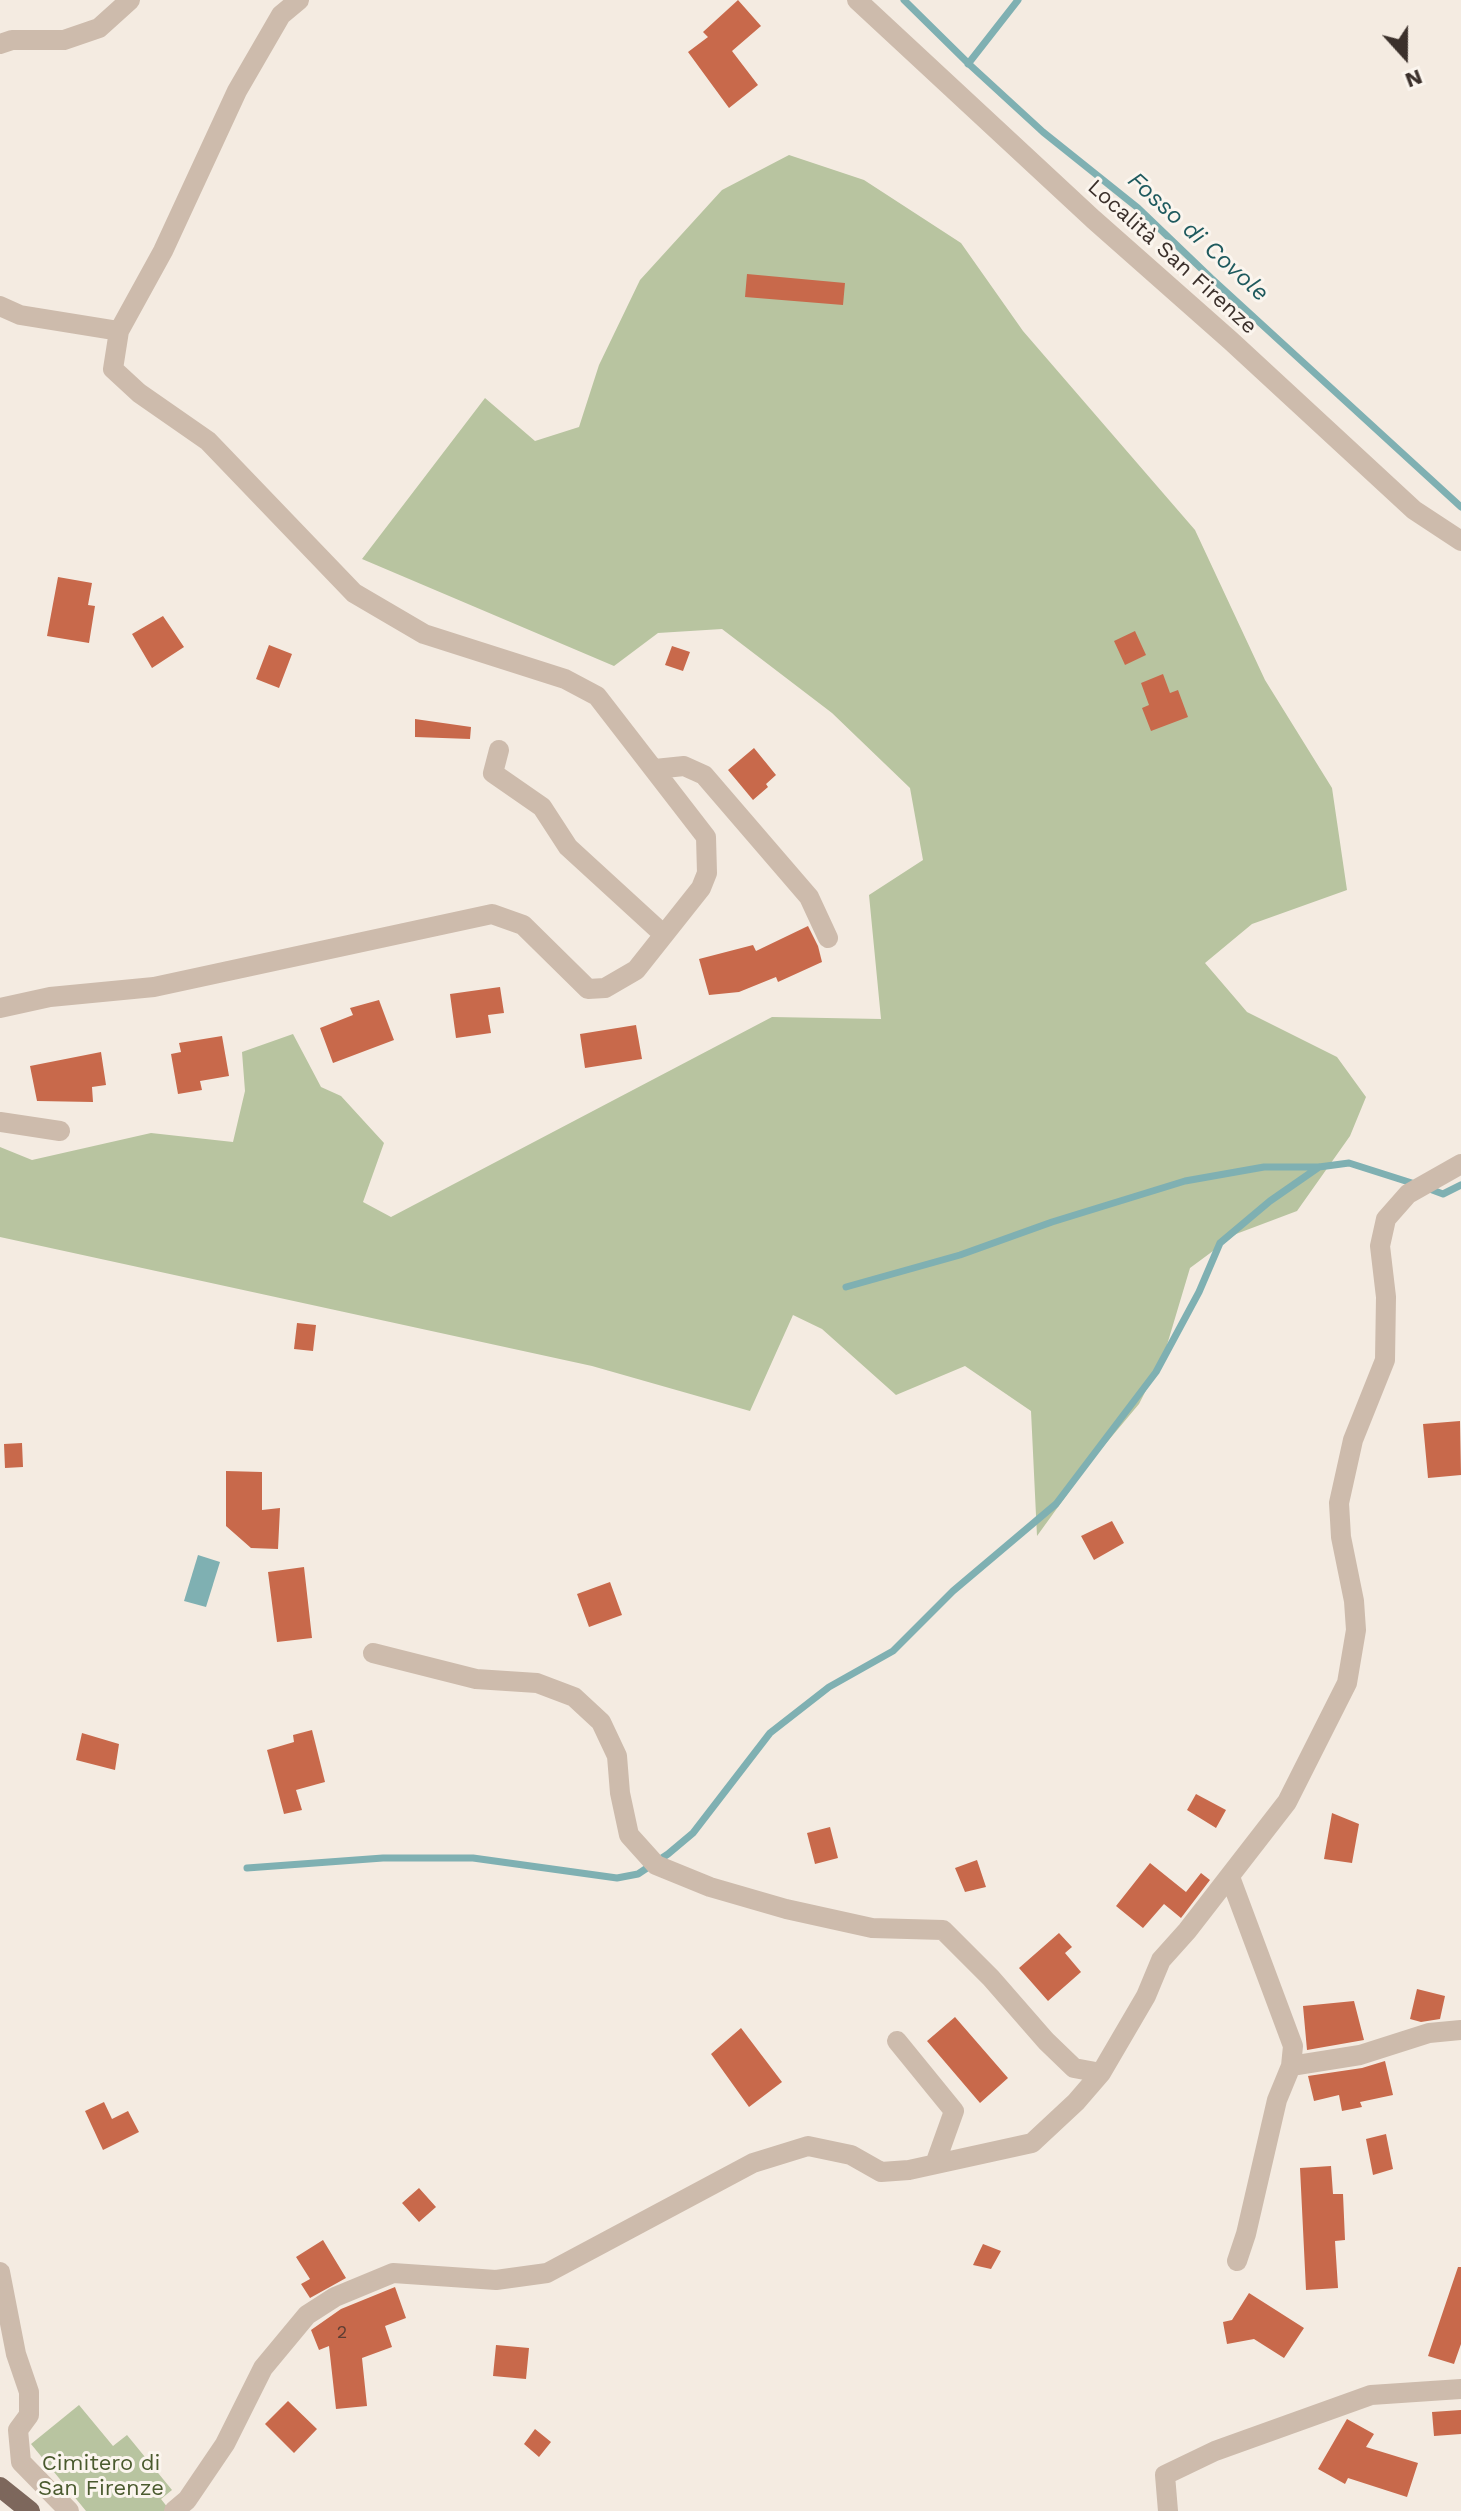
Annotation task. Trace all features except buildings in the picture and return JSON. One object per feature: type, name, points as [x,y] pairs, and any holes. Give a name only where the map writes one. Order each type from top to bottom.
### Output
[{"type":"main road","points":[[0,2487],[30,2511]]},
{"type":"street","points":[[0,44],[12,40],[64,40],[99,28],[130,0]]},
{"type":"street","points":[[0,1008],[50,997],[154,987],[492,914],[523,925],[588,989],[605,988],[636,970],[701,888],[707,873],[706,837],[597,696],[565,679],[424,634],[354,593],[208,441],[139,393],[113,369],[119,331],[163,251],[237,91],[281,15],[299,0]]},
{"type":"street","name":"Località San Firenze","points":[[857,0],[1022,155],[1231,341],[1414,510],[1461,541]]},
{"type":"street","points":[[0,306],[20,315],[119,331]]},
{"type":"street","points":[[499,750],[493,773],[542,807],[568,847],[663,934]]},
{"type":"street","points":[[655,769],[684,766],[704,775],[809,897],[828,938]]},
{"type":"street","points":[[0,1122],[60,1131]]},
{"type":"street","points":[[174,2511],[187,2500],[225,2444],[263,2368],[307,2315],[335,2297],[393,2273],[496,2280],[547,2273],[753,2163],[808,2146],[851,2155],[881,2172],[909,2170],[1032,2143],[1076,2102],[1101,2073],[1146,1996],[1161,1960],[1287,1802],[1347,1683],[1356,1630],[1354,1601],[1341,1537],[1339,1503],[1353,1440],[1385,1360],[1386,1297],[1380,1246],[1386,1219],[1408,1194],[1461,1164]]},
{"type":"street","points":[[373,1653],[476,1679],[537,1683],[574,1697],[601,1722],[617,1756],[620,1793],[629,1835],[656,1865],[710,1887],[786,1909],[872,1928],[943,1930],[1074,2068],[1101,2073]]},
{"type":"street","points":[[1230,1877],[1293,2046],[1291,2066],[1277,2100],[1237,2261]]},
{"type":"street","points":[[1291,2066],[1360,2055],[1429,2033],[1461,2030]]},
{"type":"street","points":[[897,2041],[954,2111],[935,2164]]},
{"type":"street","points":[[0,2272],[16,2354],[29,2392],[29,2415],[18,2430],[21,2462],[69,2511]]},
{"type":"street","points":[[1168,2511],[1165,2475],[1215,2451],[1371,2395],[1461,2389]]},
{"type":"green space","points":[[789,155],[864,180],[961,243],[1023,331],[1195,530],[1265,680],[1332,788],[1347,890],[1252,924],[1205,963],[1247,1012],[1337,1057],[1366,1097],[1350,1136],[1297,1211],[1236,1234],[1190,1268],[1164,1355],[1139,1404],[1092,1460],[1037,1536],[1031,1411],[965,1366],[896,1395],[822,1329],[793,1315],[750,1411],[592,1366],[0,1237],[0,1147],[32,1160],[151,1133],[233,1142],[245,1091],[242,1052],[293,1034],[321,1087],[341,1096],[384,1143],[363,1202],[391,1217],[772,1017],[881,1019],[869,895],[923,860],[910,788],[832,713],[722,629],[658,633],[614,666],[362,559],[485,398],[535,441],[579,427],[599,365],[640,280],[722,190]]},
{"type":"green space","name":"Cimitero di San Firenze","points":[[79,2405],[113,2446],[127,2435],[172,2490],[161,2499],[168,2508],[164,2511],[86,2511],[31,2444]]},
{"type":"water","points":[[198,1555],[220,1562],[206,1607],[184,1601]]},
{"type":"waterway","name":"Fosso di Covole","points":[[904,0],[1043,132],[1138,208],[1461,507]]},
{"type":"waterway","points":[[968,64],[1018,0]]},
{"type":"waterway","points":[[846,1287],[960,1255],[1052,1222],[1185,1181],[1264,1167],[1319,1167],[1349,1163],[1415,1184]]},
{"type":"waterway","points":[[247,1868],[383,1858],[473,1858],[617,1878],[638,1874],[693,1833],[770,1733],[829,1687],[893,1651],[953,1591],[1056,1504],[1156,1372],[1199,1292],[1220,1243],[1270,1201],[1319,1167]]},
{"type":"waterway","points":[[1427,1188],[1443,1194],[1461,1185]]}]
